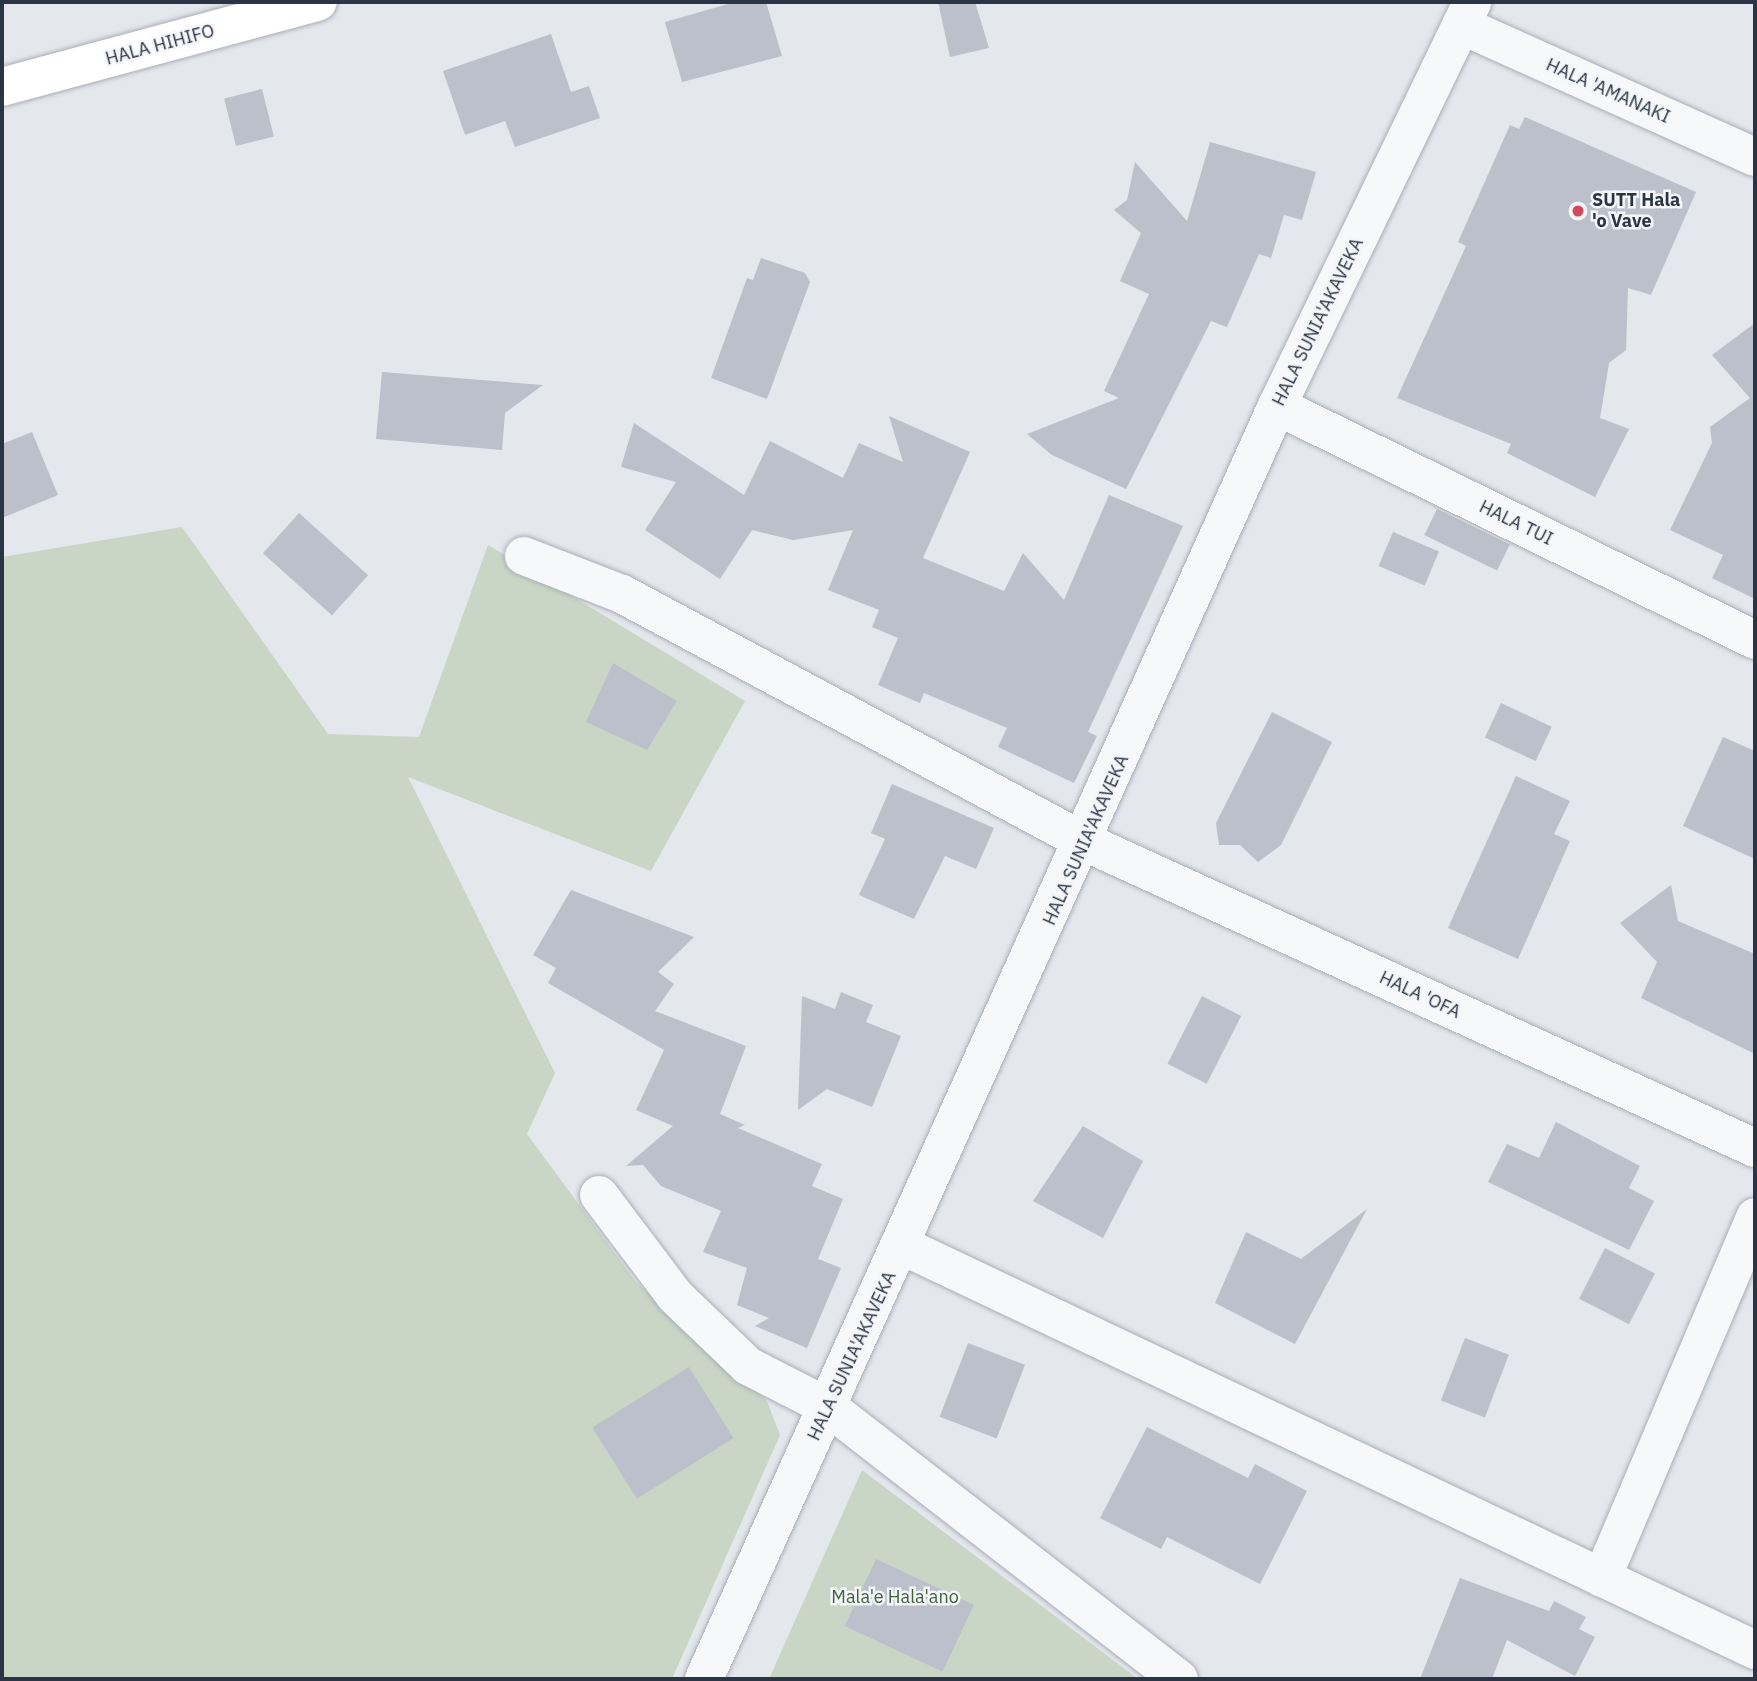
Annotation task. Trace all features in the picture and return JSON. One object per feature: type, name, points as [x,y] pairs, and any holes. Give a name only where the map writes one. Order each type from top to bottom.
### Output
[{"type":"main road","name":"HALA HIHIFO","points":[[2,87],[318,2]]},
{"type":"street","name":"HALA 'AMANAKI","points":[[1466,13],[1755,157]]},
{"type":"street","name":"HALA SUNIA'AKAVEKA","points":[[704,1679],[1085,842],[1277,406],[1466,13]]},
{"type":"street","name":"HALA TUI","points":[[1277,406],[1755,640]]},
{"type":"street","name":"HALA 'OFA","points":[[524,556],[622,594],[1085,842],[1755,1148]]},
{"type":"street","points":[[599,1195],[675,1296],[748,1366],[828,1406],[1179,1679]]},
{"type":"street","points":[[1602,1578],[1755,1217]]},
{"type":"street","points":[[903,1246],[1755,1650]]},
{"type":"green space","points":[[182,527],[328,734],[419,737],[488,545],[745,701],[651,871],[408,777],[555,1073],[527,1134],[636,1282],[767,1401],[780,1435],[672,1679],[2,1679],[2,557]]},
{"type":"green space","name":"Mala'e Hala'ano","points":[[862,1470],[1138,1679],[769,1679]]},
{"type":"building","points":[[735,2],[766,2],[782,56],[682,82],[665,22]]},
{"type":"building","points":[[938,2],[975,2],[989,48],[950,57]]},
{"type":"building","points":[[551,34],[571,92],[589,86],[600,118],[515,147],[505,121],[465,135],[443,71]]},
{"type":"building","points":[[262,89],[274,137],[236,146],[224,98]]},
{"type":"building","points":[[1525,117],[1696,192],[1651,295],[1628,288],[1626,350],[1609,363],[1600,418],[1629,429],[1595,497],[1507,453],[1511,444],[1397,398],[1466,246],[1458,242],[1510,125],[1519,129]]},
{"type":"building","points":[[1210,142],[1316,172],[1302,220],[1284,215],[1271,258],[1259,254],[1227,327],[1211,321],[1126,489],[1052,455],[1027,434],[1119,398],[1104,391],[1149,294],[1120,281],[1141,233],[1114,210],[1127,200],[1135,162],[1187,221]]},
{"type":"building","points":[[761,258],[805,273],[810,282],[767,399],[711,378],[747,278],[753,280]]},
{"type":"building","points":[[1755,323],[1755,599],[1712,578],[1723,555],[1670,530],[1712,443],[1710,427],[1750,398],[1712,355]]},
{"type":"building","points":[[382,372],[543,385],[505,413],[502,450],[376,439]]},
{"type":"building","points":[[889,416],[970,452],[923,558],[1004,591],[1023,553],[1064,600],[1109,495],[1183,526],[1088,732],[1097,736],[1074,783],[998,747],[1007,728],[924,693],[920,703],[878,685],[898,638],[872,627],[879,610],[828,590],[853,530],[793,540],[752,530],[720,579],[645,530],[676,482],[621,467],[634,423],[744,495],[770,441],[843,478],[859,443],[903,462]]},
{"type":"building","points":[[32,432],[58,495],[2,518],[2,444]]},
{"type":"building","points":[[1437,509],[1510,545],[1497,571],[1424,535]]},
{"type":"building","points":[[299,513],[368,575],[332,615],[263,553]]},
{"type":"building","points":[[1393,532],[1439,552],[1425,586],[1379,566]]},
{"type":"building","points":[[613,663],[677,701],[647,750],[586,722]]},
{"type":"building","points":[[1501,703],[1552,727],[1536,761],[1485,737]]},
{"type":"building","points":[[1272,712],[1332,742],[1281,845],[1258,862],[1240,845],[1219,845],[1216,823]]},
{"type":"building","points":[[1723,737],[1755,751],[1755,859],[1683,826]]},
{"type":"building","points":[[1516,776],[1570,801],[1554,834],[1570,841],[1518,959],[1448,928]]},
{"type":"building","points":[[892,784],[994,828],[976,869],[945,856],[914,919],[859,895],[885,839],[871,833]]},
{"type":"building","points":[[1671,885],[1678,921],[1755,954],[1755,1054],[1641,998],[1657,962],[1620,923]]},
{"type":"building","points":[[571,890],[694,937],[658,972],[674,984],[655,1011],[746,1046],[720,1114],[745,1125],[738,1128],[822,1164],[812,1186],[843,1199],[818,1259],[841,1268],[807,1348],[755,1326],[769,1318],[737,1305],[747,1268],[703,1252],[721,1211],[661,1186],[643,1165],[626,1166],[673,1126],[636,1110],[664,1050],[548,983],[556,968],[533,955]]},
{"type":"building","points":[[841,992],[873,1005],[866,1022],[901,1036],[872,1107],[827,1089],[798,1110],[802,996],[835,1009]]},
{"type":"building","points":[[1202,996],[1241,1016],[1207,1084],[1167,1064]]},
{"type":"building","points":[[1556,1122],[1640,1166],[1629,1188],[1654,1201],[1629,1250],[1488,1182],[1507,1144],[1539,1158]]},
{"type":"building","points":[[1083,1126],[1143,1161],[1103,1238],[1033,1201]]},
{"type":"building","points":[[1367,1209],[1295,1344],[1215,1303],[1246,1232],[1301,1259]]},
{"type":"building","points":[[1605,1248],[1655,1273],[1629,1324],[1579,1299]]},
{"type":"building","points":[[1465,1338],[1509,1355],[1485,1417],[1441,1401]]},
{"type":"building","points":[[968,1343],[1025,1365],[997,1439],[940,1417]]},
{"type":"building","points":[[689,1367],[734,1438],[637,1499],[592,1427]]},
{"type":"building","points":[[1147,1427],[1248,1478],[1255,1464],[1307,1491],[1260,1584],[1167,1537],[1161,1549],[1100,1518]]},
{"type":"building","points":[[876,1559],[974,1605],[943,1672],[845,1626]]},
{"type":"building","points":[[1460,1578],[1549,1611],[1554,1601],[1586,1617],[1579,1629],[1595,1637],[1575,1676],[1507,1640],[1492,1679],[1420,1679]]},
{"type":"place","name":"SUTT Hala 'o Vave","points":[[1578,211]]}]
